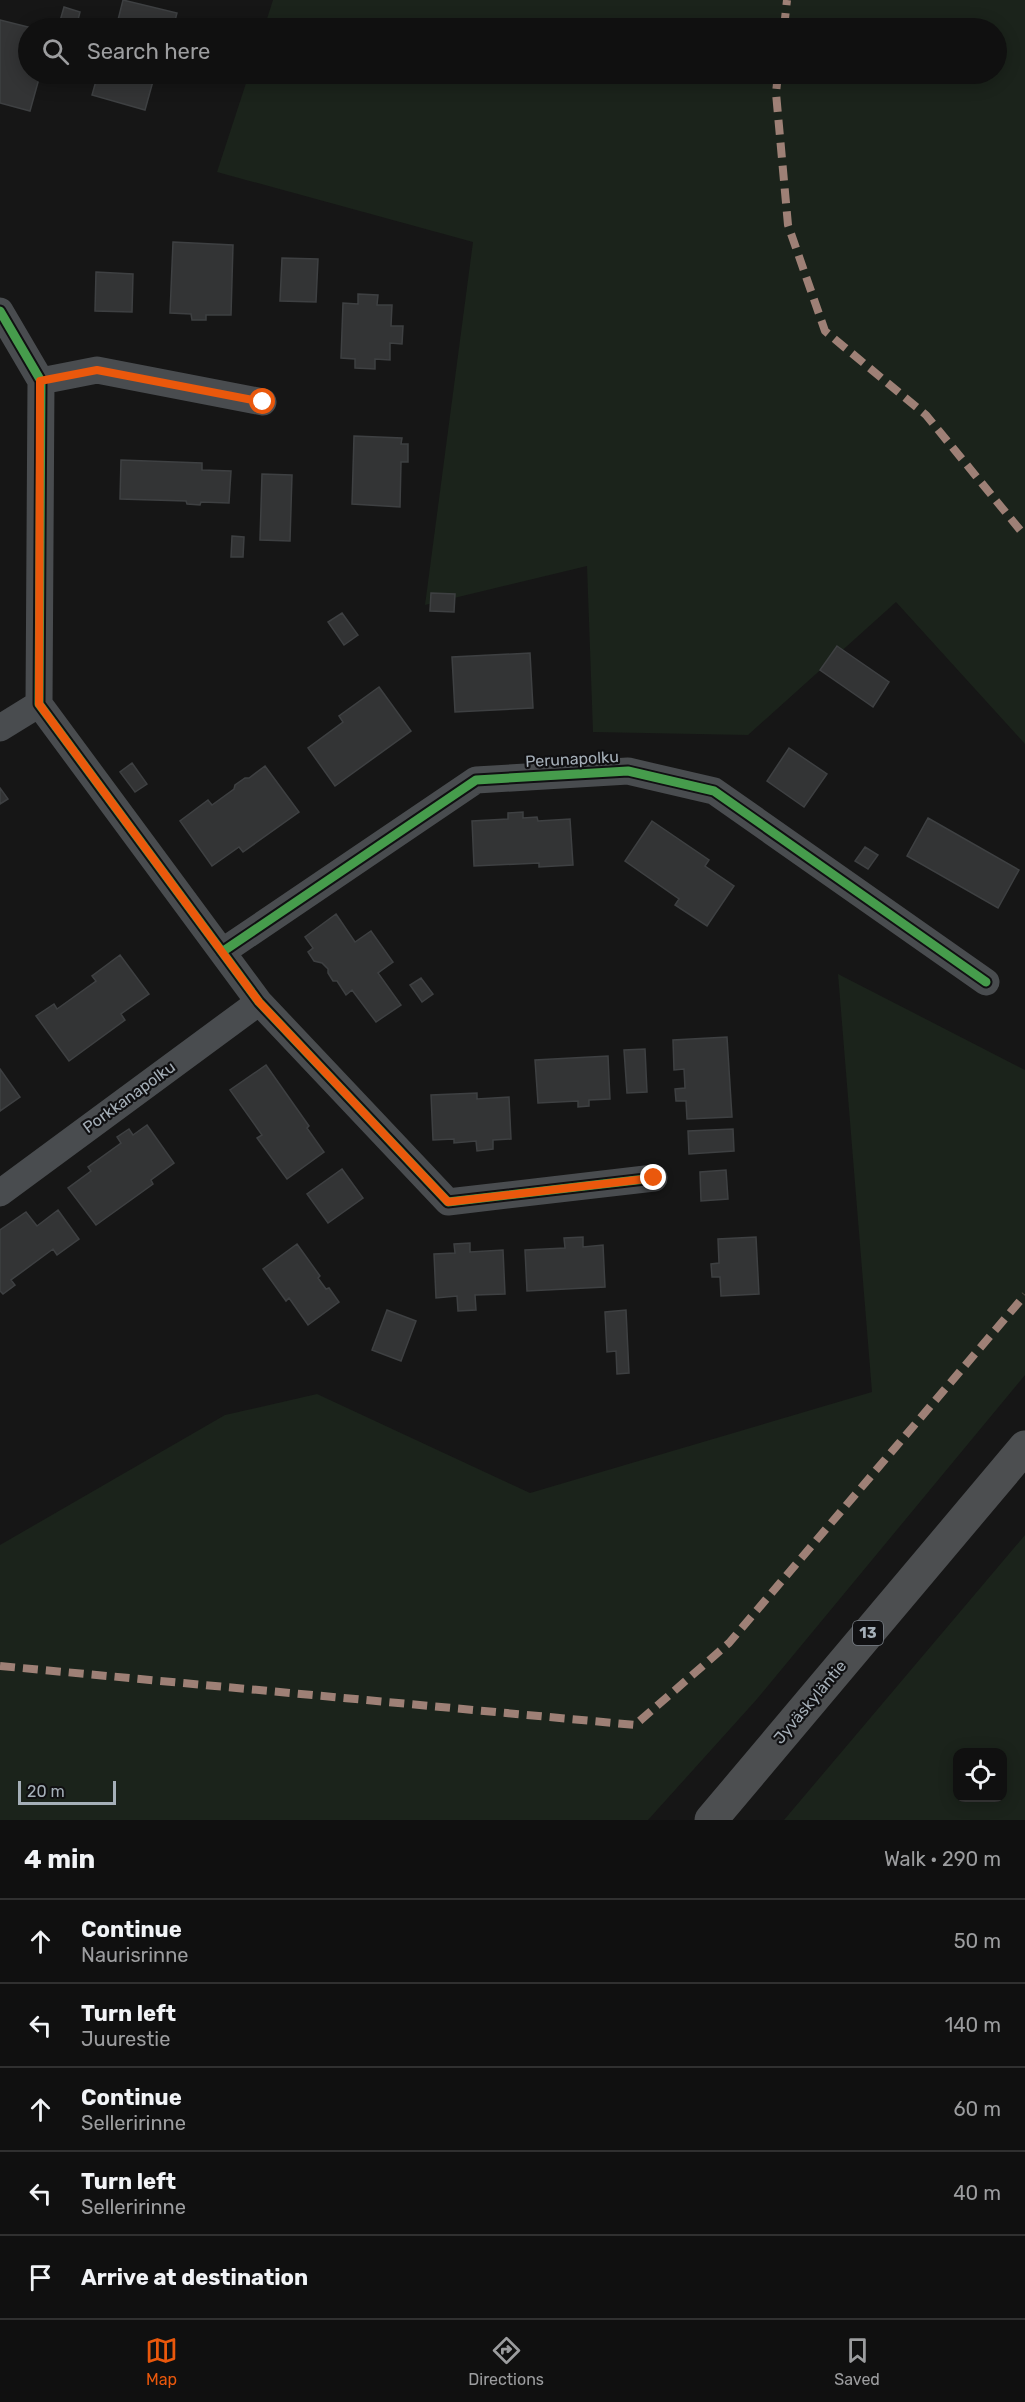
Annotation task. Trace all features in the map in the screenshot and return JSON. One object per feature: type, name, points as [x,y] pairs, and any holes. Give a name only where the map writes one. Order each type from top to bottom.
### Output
[{"type":"highway","name":"Jyväskyläntie","points":[[711,1820],[1025,1447]]},
{"type":"street","points":[[0,311],[40,381],[39,704],[259,1002],[448,1202],[654,1178]]},
{"type":"street","points":[[40,381],[97,370],[263,402]]},
{"type":"street","points":[[0,728],[39,704]]},
{"type":"street","name":"Perunapolku","points":[[222,952],[476,780],[628,771],[714,791],[986,982]]},
{"type":"street","name":"Porkkanapolku","points":[[0,1193],[259,1002]]},
{"type":"shaded area","points":[[273,0],[1025,0],[1025,744],[896,602],[748,735],[593,732],[587,566],[425,605],[473,242],[217,172],[246,84],[1007,84],[1007,18],[267,18]]},
{"type":"shaded area","points":[[838,974],[1025,1070],[1025,1375],[757,1699],[648,1820],[0,1820],[0,1545],[225,1415],[317,1394],[530,1493],[872,1392]]},
{"type":"shaded area","points":[[1025,1535],[1025,1820],[784,1820]]},
{"type":"building","points":[[123,0],[177,13],[176,18],[118,18]]},
{"type":"building","points":[[64,7],[80,12],[78,18],[61,18]]},
{"type":"building","points":[[0,20],[18,24],[18,84],[38,84],[30,111],[0,103]]},
{"type":"building","points":[[95,84],[152,84],[145,110],[92,95]]},
{"type":"building","points":[[173,242],[233,245],[231,315],[206,315],[206,320],[192,320],[191,314],[170,313]]},
{"type":"building","points":[[282,258],[318,259],[316,302],[280,301]]},
{"type":"building","points":[[96,272],[133,274],[132,312],[95,311]]},
{"type":"building","points":[[358,294],[378,295],[377,305],[392,305],[391,326],[403,326],[402,344],[390,343],[390,360],[375,359],[375,369],[355,368],[355,359],[341,358],[343,303],[358,304]]},
{"type":"building","points":[[354,436],[402,438],[401,444],[408,444],[408,462],[401,462],[400,507],[352,504]]},
{"type":"building","points":[[121,460],[202,463],[202,470],[231,471],[229,503],[201,502],[200,505],[187,504],[186,501],[120,499]]},
{"type":"building","points":[[262,474],[292,475],[290,541],[260,540]]},
{"type":"building","points":[[232,536],[244,537],[243,557],[231,557]]},
{"type":"building","points":[[431,593],[455,594],[454,612],[430,611]]},
{"type":"building","points":[[342,613],[358,635],[344,645],[328,622]]},
{"type":"building","points":[[837,646],[889,682],[873,707],[820,670]]},
{"type":"building","points":[[530,653],[533,708],[455,712],[452,657]]},
{"type":"building","points":[[379,687],[411,731],[335,786],[308,748],[343,722],[339,716]]},
{"type":"building","points":[[789,748],[827,774],[804,807],[767,781]]},
{"type":"building","points":[[132,763],[147,784],[135,792],[120,772]]},
{"type":"building","points":[[265,766],[299,812],[243,852],[239,847],[212,866],[180,821],[208,800],[212,805],[234,789],[235,785]]},
{"type":"building","points":[[0,788],[8,799],[0,804]]},
{"type":"building","points":[[523,812],[523,818],[537,817],[538,821],[570,819],[573,865],[539,867],[539,863],[474,866],[472,821],[508,819],[508,813]]},
{"type":"building","points":[[928,818],[1019,870],[998,908],[907,856]]},
{"type":"building","points":[[652,821],[709,860],[705,866],[734,886],[707,926],[675,905],[679,899],[625,861]]},
{"type":"building","points":[[865,847],[878,855],[868,869],[855,861]]},
{"type":"building","points":[[336,914],[355,942],[371,931],[393,962],[378,973],[401,1005],[376,1022],[352,990],[346,995],[337,981],[333,981],[328,969],[322,963],[314,961],[308,952],[313,948],[305,937]]},
{"type":"building","points":[[120,955],[149,994],[121,1014],[125,1020],[69,1061],[36,1016],[54,1004],[57,1009],[96,981],[92,976]]},
{"type":"building","points":[[421,978],[433,994],[422,1002],[410,985]]},
{"type":"building","points":[[727,1037],[732,1117],[687,1119],[686,1101],[676,1101],[675,1089],[685,1088],[684,1069],[674,1070],[673,1040]]},
{"type":"building","points":[[645,1049],[647,1092],[627,1093],[624,1050]]},
{"type":"building","points":[[608,1056],[610,1099],[589,1100],[589,1106],[578,1107],[578,1101],[538,1103],[535,1060]]},
{"type":"building","points":[[266,1065],[309,1126],[307,1128],[324,1152],[287,1179],[257,1138],[262,1135],[230,1090]]},
{"type":"building","points":[[0,1069],[20,1097],[0,1111]]},
{"type":"building","points":[[477,1093],[477,1099],[509,1097],[511,1139],[493,1140],[493,1149],[477,1151],[476,1141],[454,1143],[454,1139],[433,1140],[431,1095]]},
{"type":"building","points":[[147,1125],[174,1163],[151,1180],[153,1184],[96,1225],[68,1188],[91,1171],[88,1167],[121,1143],[117,1137],[129,1129],[133,1135]]},
{"type":"building","points":[[733,1129],[734,1151],[689,1154],[688,1131]]},
{"type":"building","points":[[342,1169],[363,1198],[328,1223],[307,1194]]},
{"type":"building","points":[[726,1170],[728,1199],[701,1201],[700,1172]]},
{"type":"building","points":[[58,1210],[79,1239],[57,1255],[53,1249],[11,1280],[15,1285],[3,1294],[0,1291],[0,1230],[26,1212],[37,1226]]},
{"type":"building","points":[[583,1237],[583,1247],[603,1245],[605,1287],[527,1291],[525,1250],[565,1248],[564,1238]]},
{"type":"building","points":[[756,1237],[759,1294],[721,1296],[720,1277],[712,1277],[711,1264],[719,1263],[718,1239]]},
{"type":"building","points":[[470,1243],[470,1252],[503,1250],[505,1294],[475,1295],[476,1310],[458,1311],[457,1296],[436,1298],[434,1254],[455,1253],[454,1244]]},
{"type":"building","points":[[297,1244],[320,1276],[318,1278],[339,1302],[308,1325],[289,1298],[286,1301],[263,1269]]},
{"type":"building","points":[[387,1310],[416,1321],[401,1361],[372,1350]]},
{"type":"building","points":[[626,1310],[629,1373],[617,1374],[616,1351],[607,1352],[605,1312]]},
{"type":"marked path","points":[[785,18],[787,0]]},
{"type":"marked path","points":[[777,84],[788,225],[825,331],[926,415],[1025,536]]},
{"type":"marked path","points":[[0,1666],[635,1725],[729,1643],[1025,1295]]},
{"type":"cycle path","points":[[0,311],[41,381],[39,704],[259,1002],[448,1202],[654,1178]]},
{"type":"cycle path","points":[[222,952],[476,780],[628,771],[714,791],[986,982]]},
{"type":"route","points":[[263,402],[97,370],[40,381],[39,704],[259,1002],[448,1202],[654,1178]]}]
